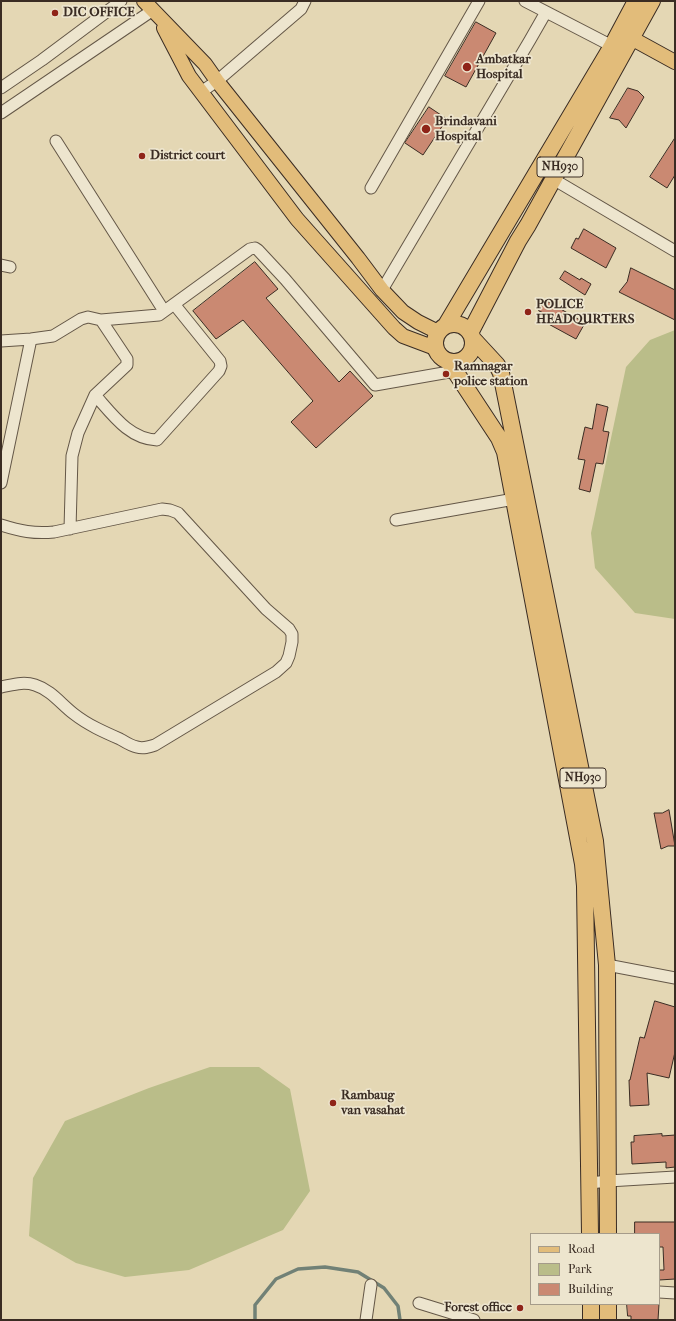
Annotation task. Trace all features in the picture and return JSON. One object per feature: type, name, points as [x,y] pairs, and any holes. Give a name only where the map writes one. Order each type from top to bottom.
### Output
[{"type":"highway","name":"NH930","points":[[452,366],[465,360],[469,355],[472,349],[471,336],[518,242],[553,179],[626,35],[636,1]]},
{"type":"highway","name":"NH930","points":[[608,1233],[606,965],[595,840],[520,498],[502,445],[452,366],[436,352],[440,335],[612,46],[626,35],[652,1]]},
{"type":"highway","name":"NH930","points":[[440,335],[452,324],[459,324],[464,327],[497,365],[501,373],[520,498],[584,875],[590,1233]]},
{"type":"highway","points":[[590,1305],[591,1320]]},
{"type":"highway","points":[[608,1305],[608,1320]]},
{"type":"main road","points":[[150,6],[205,64],[382,290],[403,312],[440,335]]},
{"type":"main road","points":[[150,6],[189,76],[297,219],[394,328],[403,336],[440,335]]},
{"type":"main road","points":[[626,35],[675,62]]},
{"type":"street","points":[[1,88],[42,60],[121,1]]},
{"type":"street","points":[[202,92],[217,81],[301,9],[305,1]]},
{"type":"street","points":[[371,188],[479,1]]},
{"type":"street","points":[[525,1],[612,46]]},
{"type":"street","points":[[1,113],[150,6]]},
{"type":"street","points":[[382,290],[546,12]]},
{"type":"street","points":[[56,141],[164,311]]},
{"type":"street","points":[[553,179],[675,251]]},
{"type":"street","points":[[1,341],[53,336],[84,318],[92,317],[101,320],[159,315],[250,249],[254,248],[258,250],[285,279],[375,385],[452,366]]},
{"type":"street","points":[[95,395],[123,427],[140,436],[157,440],[219,371],[221,366],[220,362],[174,304]]},
{"type":"street","points":[[70,529],[72,456],[78,432],[95,395],[127,365],[128,362],[128,359],[101,320]]},
{"type":"street","points":[[1,484],[31,339]]},
{"type":"street","points":[[396,520],[520,498]]},
{"type":"street","points":[[1,525],[34,533],[54,532],[162,509],[170,510],[178,513],[266,609],[289,628],[292,634],[289,656],[286,663],[276,672],[155,745],[146,748],[137,747],[86,723],[42,687],[26,683],[1,687]]},
{"type":"street","points":[[606,965],[675,978]]},
{"type":"street","points":[[590,1183],[608,1180],[675,1178]]},
{"type":"street","points":[[366,1320],[371,1285]]},
{"type":"street","points":[[660,1292],[675,1293]]},
{"type":"street","points":[[419,1303],[474,1320]]},
{"type":"green space","points":[[675,330],[675,619],[635,613],[595,568],[591,533],[626,367],[650,340]]},
{"type":"green space","points":[[210,1067],[259,1067],[290,1089],[310,1191],[283,1230],[189,1270],[125,1277],[76,1263],[29,1236],[33,1178],[65,1121],[149,1088]]},
{"type":"building","points":[[476,22],[496,33],[466,87],[445,76]]},
{"type":"building","points":[[628,88],[638,91],[644,97],[626,128],[619,120],[610,118]]},
{"type":"building","points":[[429,107],[447,119],[423,155],[405,143]]},
{"type":"building","points":[[675,138],[675,175],[667,188],[650,177]]},
{"type":"building","points":[[584,229],[616,248],[606,268],[571,248],[576,238],[578,239]]},
{"type":"building","points":[[255,262],[278,289],[266,298],[339,382],[350,371],[373,396],[316,448],[291,422],[313,401],[243,320],[216,339],[193,311]]},
{"type":"building","points":[[631,268],[675,290],[675,320],[619,292],[627,282]]},
{"type":"building","points":[[565,271],[580,280],[581,278],[591,284],[585,295],[560,279]]},
{"type":"building","points":[[545,300],[585,323],[576,339],[543,321],[546,314],[539,311]]},
{"type":"building","points":[[597,404],[608,407],[603,431],[609,432],[603,464],[596,463],[590,492],[579,489],[585,460],[578,459],[585,427],[592,429]]},
{"type":"building","points":[[669,810],[675,846],[668,846],[661,849],[654,813],[662,813]]},
{"type":"building","points":[[655,1001],[675,1007],[675,1052],[669,1078],[647,1073],[649,1105],[630,1106],[629,1080],[640,1037],[644,1038]]},
{"type":"building","points":[[662,1134],[662,1136],[675,1135],[675,1167],[666,1168],[666,1162],[632,1164],[631,1142],[634,1142],[634,1136]]},
{"type":"building","points":[[635,1222],[675,1222],[675,1279],[660,1280],[660,1270],[664,1270],[663,1247],[660,1247],[660,1233],[635,1233]]},
{"type":"building","points":[[627,1305],[659,1305],[658,1320],[631,1320],[631,1316],[628,1316]]},
{"type":"waterway","points":[[255,1320],[255,1305],[276,1279],[298,1269],[325,1267],[358,1272],[384,1288],[398,1306],[400,1320]]},
{"type":"place","name":"DIC OFFICE","points":[[55,13]]},
{"type":"place","name":"Ambatkar Hospital","points":[[467,67]]},
{"type":"place","name":"Brindavani Hospital","points":[[426,129]]},
{"type":"place","name":"District court","points":[[142,156]]},
{"type":"place","name":"POLICE HEADQURTERS","points":[[528,312]]},
{"type":"place","name":"Ramnagar police station","points":[[446,374]]},
{"type":"place","name":"Rambaug van vasahat","points":[[333,1103]]},
{"type":"place","name":"Forest office","points":[[520,1308]]}]
